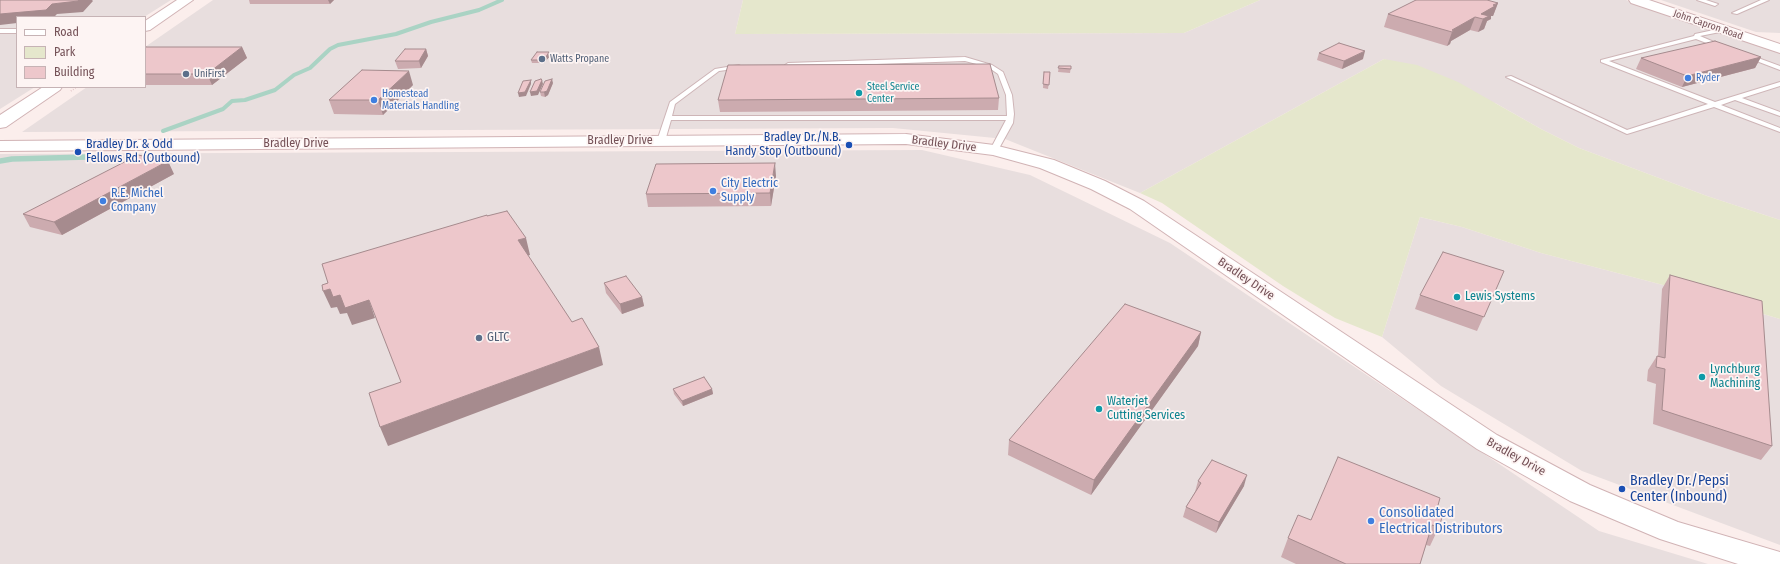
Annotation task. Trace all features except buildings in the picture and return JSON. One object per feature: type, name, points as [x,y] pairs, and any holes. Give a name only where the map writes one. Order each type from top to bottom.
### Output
[{"type":"street","points":[[146,26],[186,0]]},
{"type":"street","name":"John Capron Road","points":[[1636,0],[1780,49]]},
{"type":"street","points":[[0,123],[52,88]]},
{"type":"street","name":"Bradley Drive","points":[[0,146],[906,139],[994,150],[1047,164],[1098,185],[1137,205],[1487,442],[1580,492],[1670,531],[1778,564]]},
{"type":"lane","points":[[1700,0],[1714,4]]},
{"type":"lane","points":[[1735,14],[1766,0]]},
{"type":"lane","points":[[1723,30],[1603,61],[1780,130]]},
{"type":"lane","points":[[0,31],[16,31]]},
{"type":"lane","points":[[1697,36],[1729,50]]},
{"type":"lane","points":[[1744,55],[1780,68]]},
{"type":"lane","points":[[779,66],[973,60],[990,66],[1001,73],[1009,95],[1009,123],[994,150]]},
{"type":"lane","points":[[661,141],[672,103],[717,70],[749,67]]},
{"type":"lane","points":[[1509,77],[1628,132],[1780,84]]},
{"type":"lane","points":[[1735,98],[1780,114]]},
{"type":"lane","points":[[667,118],[1010,118]]},
{"type":"shaded area","points":[[0,0],[171,0],[146,16],[16,16],[16,88],[33,88],[0,109]]},
{"type":"shaded area","points":[[213,0],[743,0],[735,34],[1184,33],[1260,0],[1626,0],[1780,53],[1780,220],[1707,196],[1579,148],[1541,129],[1497,104],[1384,59],[1140,193],[1005,139],[893,128],[22,132],[86,88],[146,88],[146,46]]},
{"type":"shaded area","points":[[1661,0],[1780,0],[1780,33],[1756,32]]},
{"type":"shaded area","points":[[922,150],[1030,175],[1170,243],[1599,531],[1708,564],[0,564],[0,154]]},
{"type":"shaded area","points":[[1420,217],[1462,227],[1541,253],[1686,291],[1780,319],[1780,545],[1582,471],[1441,386],[1382,337]]},
{"type":"green space","points":[[743,0],[1260,0],[1184,33],[735,34]]},
{"type":"green space","points":[[1384,59],[1417,65],[1458,82],[1541,129],[1579,148],[1707,196],[1780,220],[1780,319],[1686,291],[1541,253],[1462,227],[1420,217],[1382,337],[1335,318],[1283,286],[1162,203],[1140,193]]},
{"type":"waterway","points":[[163,131],[223,109],[232,101],[245,100],[275,90],[294,75],[310,68],[330,49],[338,45],[396,34],[431,22],[479,10],[502,0]]},
{"type":"waterway","points":[[0,161],[12,159],[88,157]]},
{"type":"place","name":"Watts Propane","points":[[542,59]]},
{"type":"place","name":"UniFirst","points":[[186,74]]},
{"type":"place","name":"Ryder","points":[[1688,78]]},
{"type":"place","name":"Steel Service Center","points":[[859,93]]},
{"type":"place","name":"Homestead Materials Handling","points":[[374,100]]},
{"type":"place","name":"Bradley Dr./N.B. Handy Stop (Outbound)","points":[[849,145]]},
{"type":"place","name":"Bradley Dr. & Odd Fellows Rd. (Outbound)","points":[[78,152]]},
{"type":"place","name":"City Electric Supply","points":[[713,191]]},
{"type":"place","name":"R.E. Michel Company","points":[[103,201]]},
{"type":"place","name":"Lewis Systems","points":[[1457,297]]},
{"type":"place","name":"GLTC","points":[[479,338]]},
{"type":"place","name":"Lynchburg Machining","points":[[1702,377]]},
{"type":"place","name":"Waterjet Cutting Services","points":[[1099,409]]},
{"type":"place","name":"Bradley Dr./Pepsi Center (Inbound)","points":[[1622,489]]},
{"type":"place","name":"Consolidated Electrical Distributors","points":[[1371,521]]}]
